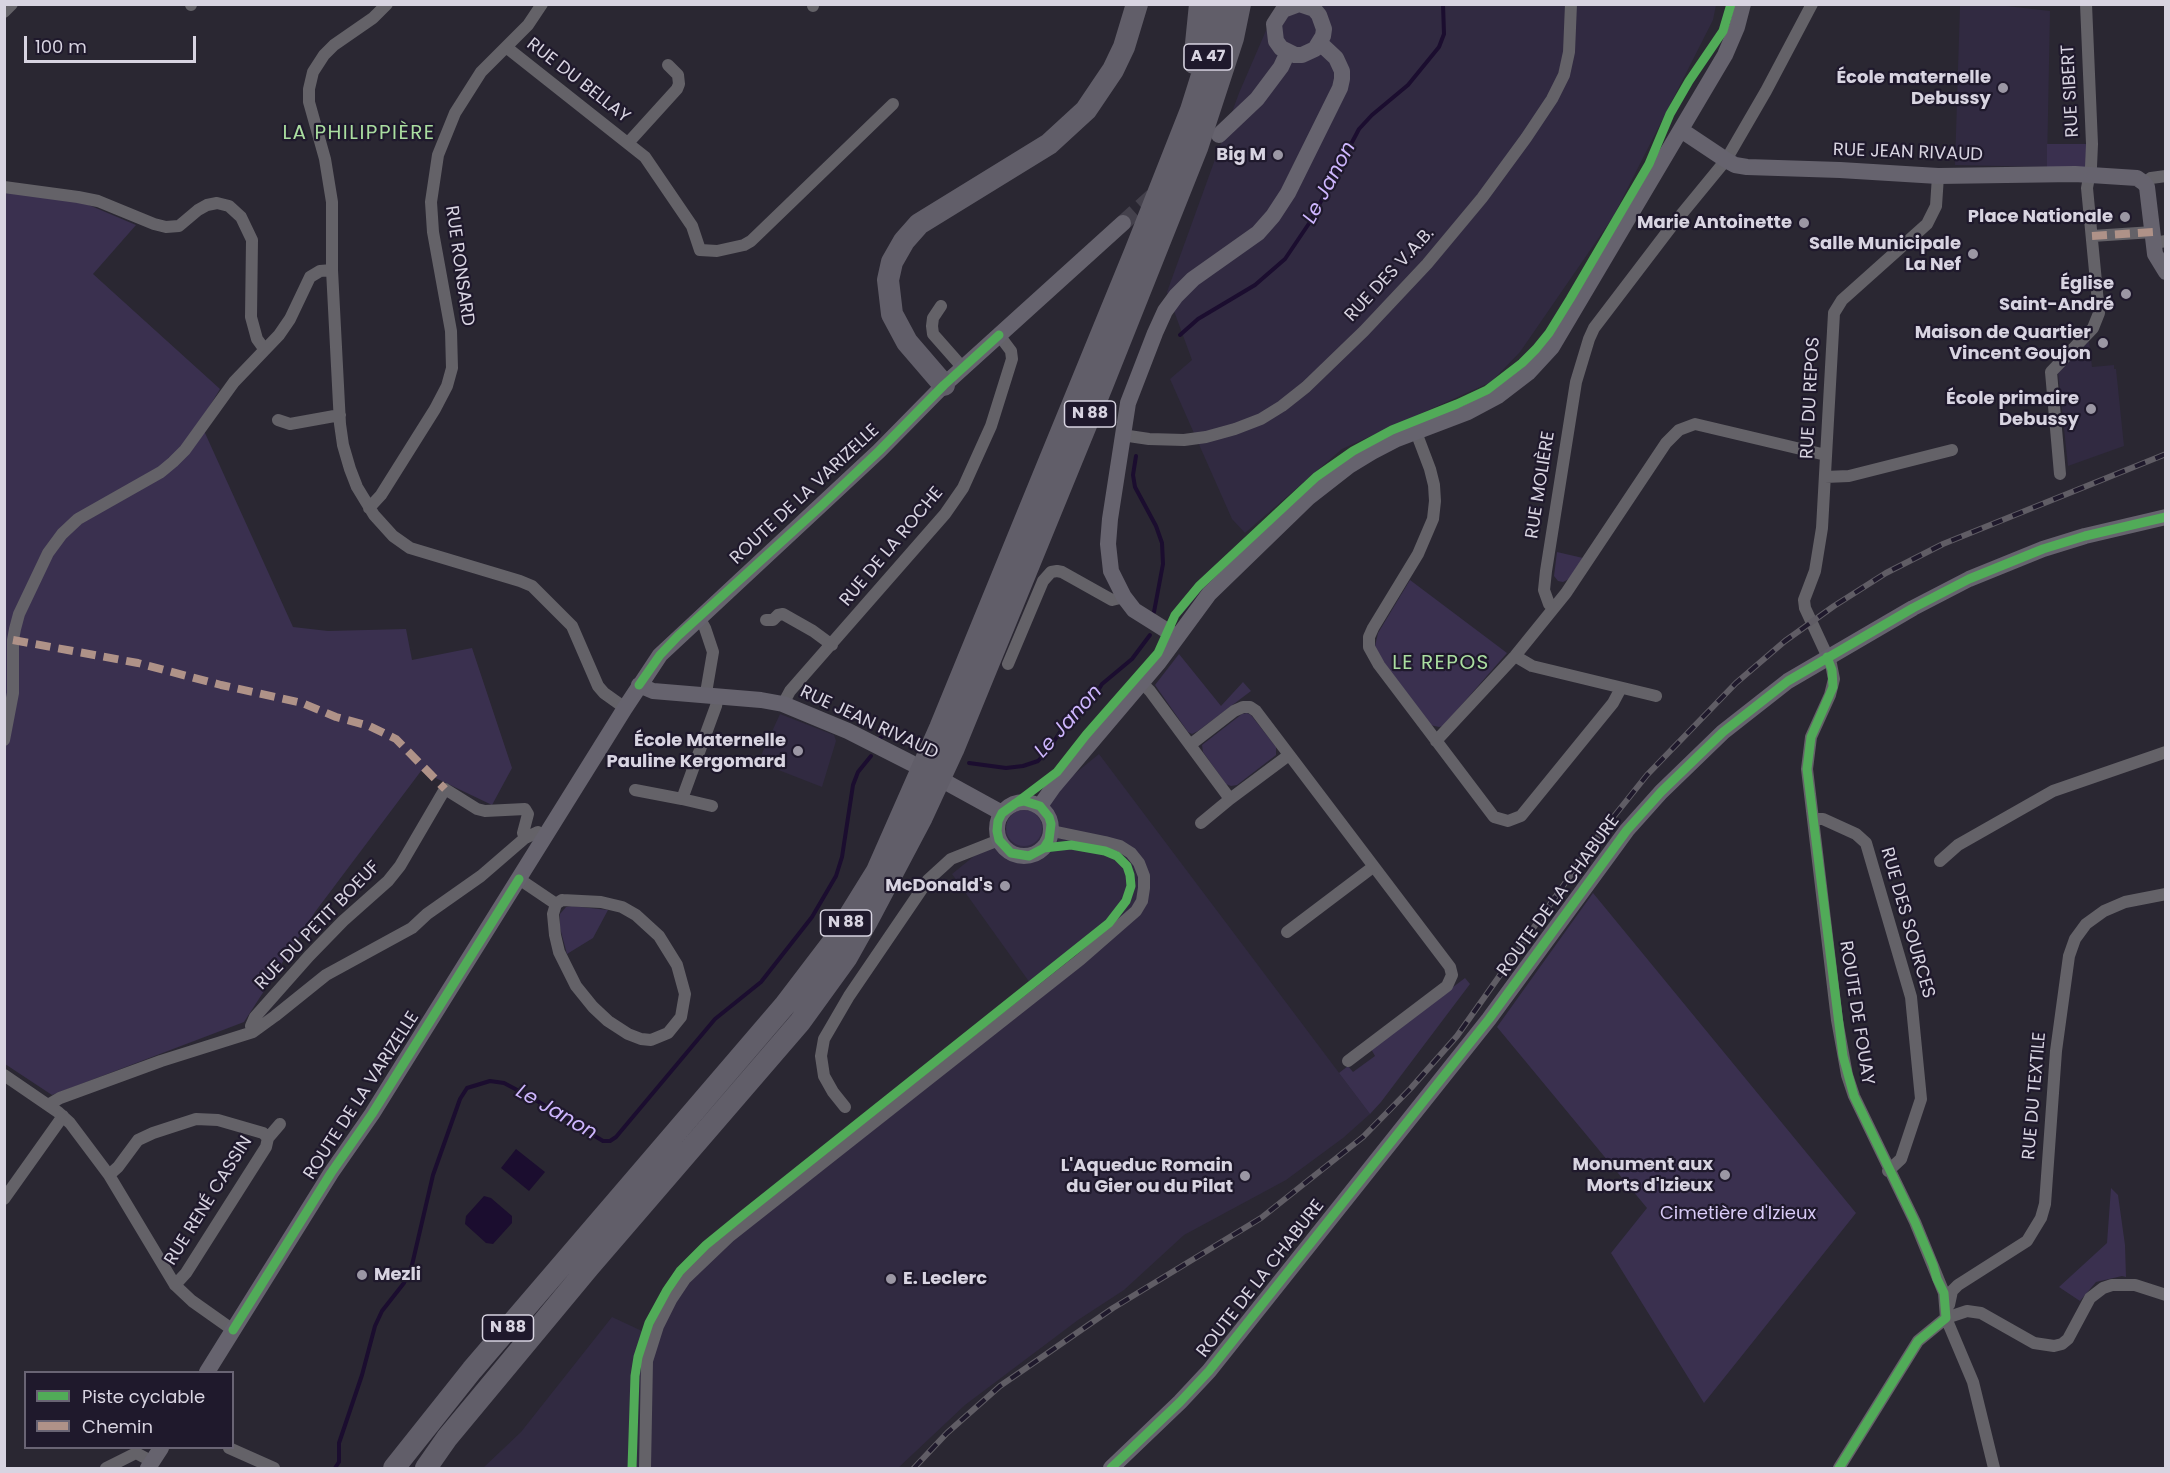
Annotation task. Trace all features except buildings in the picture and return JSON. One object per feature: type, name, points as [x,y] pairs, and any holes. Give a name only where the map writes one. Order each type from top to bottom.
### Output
[{"type":"highway","points":[[944,385],[907,342],[895,322],[888,280],[892,262],[904,241],[919,224],[1049,144],[1086,110],[1113,70],[1124,47],[1137,4]]},
{"type":"highway","points":[[1191,110],[1191,83],[1199,35],[1200,4]]},
{"type":"highway","name":"A 47","points":[[1191,110],[1222,4]]},
{"type":"highway","name":"N 88","points":[[426,1468],[447,1438],[574,1285],[800,1022],[847,957],[887,886],[953,750],[1197,148],[1233,38],[1240,4]]},
{"type":"highway","name":"N 88","points":[[394,1468],[472,1370],[785,1005],[827,951],[854,910],[890,844],[940,728],[1120,291],[1191,110]]},
{"type":"main road","points":[[1040,806],[1054,786],[1142,683],[1209,594],[1308,498],[1349,466],[1397,440],[1468,412],[1498,396],[1528,373],[1552,347],[1732,41],[1743,4]]},
{"type":"main road","points":[[1303,5],[1314,9],[1323,21],[1324,29],[1320,43],[1316,49],[1302,55],[1288,52],[1276,41],[1274,24],[1283,10],[1303,5]]},
{"type":"main road","points":[[1177,637],[1141,616],[1124,597],[1112,572],[1108,544],[1128,403],[1137,376],[1166,311],[1176,296],[1194,279],[1258,233],[1288,193],[1340,88],[1342,79],[1342,70],[1336,58],[1320,43]]},
{"type":"main road","points":[[1219,135],[1257,99],[1281,67],[1288,52]]},
{"type":"main road","name":"RUE JEAN RIVAUD","points":[[1681,130],[1726,160],[1747,167],[1938,176],[2089,175]]},
{"type":"main road","points":[[2089,175],[2132,177],[2144,183],[2149,193],[2157,238],[2155,254],[2166,272]]},
{"type":"main road","name":"ROUTE DE LA VARIZELLE","points":[[208,1371],[660,655],[879,451],[944,385],[1123,223]]},
{"type":"main road","name":"ROUTE DE LA CHABURE","points":[[1111,1468],[1209,1371],[1489,1019],[1627,830],[1661,792],[1716,739],[1824,652],[1923,603],[2005,563],[2085,536],[2166,518]]},
{"type":"main road","name":"RUE JEAN RIVAUD","points":[[639,685],[652,691],[712,692],[783,704],[848,731],[1002,813]]},
{"type":"main road","points":[[1024,801],[1040,806],[1049,817],[1052,831],[1044,848],[1029,856],[1011,853],[999,840],[998,821],[1002,813],[1008,807],[1024,801]]},
{"type":"street","points":[[4,12],[12,4]]},
{"type":"street","points":[[387,4],[373,18],[334,45],[324,55],[311,78],[309,102],[325,159],[332,202],[332,270],[340,415],[343,446],[350,469],[369,508],[393,536],[410,548],[532,586],[572,626],[598,686],[625,708]]},
{"type":"street","name":"RUE RONSARD","points":[[369,508],[375,503],[435,408],[447,386],[452,368],[453,350],[433,231],[431,202],[438,154],[455,113],[481,72],[528,25],[542,4]]},
{"type":"street","name":"RUE DES V.A.B.","points":[[1122,435],[1149,439],[1185,440],[1206,437],[1261,419],[1306,387],[1364,331],[1427,264],[1482,198],[1526,138],[1552,99],[1564,75],[1569,51],[1570,4]]},
{"type":"street","points":[[1726,160],[1766,92],[1812,4]]},
{"type":"street","name":"RUE SIBERT","points":[[2086,4],[2092,144],[2089,175]]},
{"type":"street","name":"RUE DU BELLAY","points":[[506,47],[628,142],[651,164],[692,226],[699,240],[700,250],[717,250],[744,245],[751,241],[893,104]]},
{"type":"street","name":"RUE DU BELLAY","points":[[628,142],[677,89],[678,75],[668,65]]},
{"type":"street","name":"RUE MOLIÈRE","points":[[1553,608],[1546,598],[1545,581],[1579,364],[1594,328],[1671,226],[1726,160]]},
{"type":"street","points":[[2060,474],[2051,372],[2088,334],[2097,321],[2098,313],[2087,188],[2089,175]]},
{"type":"street","name":"RUE DU REPOS","points":[[1824,652],[1805,608],[1805,594],[1815,572],[1819,550],[1834,313],[1842,300],[1923,228],[1936,206],[1938,176]]},
{"type":"street","points":[[2144,183],[2151,178],[2166,176]]},
{"type":"street","points":[[4,187],[98,201],[166,227],[179,226],[207,205],[217,203],[229,206],[242,217],[252,240],[251,317],[257,339],[265,350]]},
{"type":"street","points":[[2092,236],[2157,238]]},
{"type":"street","points":[[4,740],[13,693],[15,629],[48,553],[62,534],[78,519],[161,472],[174,462],[234,382],[279,335],[290,319],[310,277],[320,271],[332,270]]},
{"type":"street","points":[[941,306],[933,318],[933,334],[963,368]]},
{"type":"street","name":"RUE DE LA ROCHE","points":[[783,704],[790,691],[945,514],[963,488],[986,436],[1010,368],[1011,351],[999,335]]},
{"type":"street","points":[[278,420],[290,424],[340,415]]},
{"type":"street","points":[[1436,741],[1515,656],[1579,577],[1666,443],[1679,430],[1695,424],[1826,455]]},
{"type":"street","points":[[1416,432],[1434,485],[1433,519],[1418,554],[1373,628],[1369,637],[1369,646],[1378,665],[1494,817],[1501,820],[1515,820],[1521,816],[1617,697],[1621,688]]},
{"type":"street","points":[[1825,477],[1848,476],[1952,450]]},
{"type":"street","points":[[1008,664],[1043,580],[1051,572],[1062,572],[1112,600],[1124,597]]},
{"type":"street","points":[[766,620],[773,620],[783,614],[832,645]]},
{"type":"street","points":[[682,799],[716,706],[712,692],[713,652],[699,617]]},
{"type":"street","name":"ROUTE DE FOUAY","points":[[1824,652],[1832,670],[1833,687],[1811,737],[1807,769],[1838,1027],[1847,1075],[1854,1096],[1888,1170],[1915,1222],[1944,1293],[1946,1318],[1972,1382],[1994,1468]]},
{"type":"street","points":[[1515,656],[1532,666],[1656,696]]},
{"type":"street","points":[[1142,683],[1230,799]]},
{"type":"street","points":[[1190,744],[1234,711],[1243,707],[1250,707],[1256,711],[1450,967],[1452,975],[1447,987],[1348,1061]]},
{"type":"street","points":[[1940,861],[1958,845],[2052,791],[2166,752]]},
{"type":"street","points":[[1201,823],[1289,755]]},
{"type":"street","name":"RUE DU PETIT BOEUF","points":[[253,1032],[252,1022],[255,1017],[309,956],[343,921],[388,881],[400,866],[445,789],[481,810],[525,809],[528,814],[523,833],[525,838]]},
{"type":"street","points":[[635,790],[712,806]]},
{"type":"street","name":"RUE DES SOURCES","points":[[1813,819],[1823,819],[1856,834],[1866,843],[1905,970],[1911,997],[1921,1099],[1901,1159],[1888,1170]]},
{"type":"street","points":[[645,1468],[647,1361],[658,1326],[685,1279],[730,1236],[1081,958],[1136,911],[1142,901],[1144,876],[1139,863],[1131,853],[1120,846],[1052,831]]},
{"type":"street","points":[[48,1105],[60,1098],[161,1061],[253,1032],[326,975],[412,928],[427,914],[481,876],[525,838],[538,832],[546,836]]},
{"type":"street","points":[[845,1107],[824,1076],[821,1056],[824,1039],[849,996],[928,880],[951,859],[999,840]]},
{"type":"street","points":[[1287,932],[1373,867]]},
{"type":"street","points":[[519,879],[556,904]]},
{"type":"street","name":"RUE DU TEXTILE","points":[[1946,1318],[1952,1291],[2027,1241],[2041,1218],[2045,1204],[2056,1051],[2069,956],[2075,939],[2086,924],[2104,911],[2125,902],[2166,894]]},
{"type":"street","points":[[568,900],[583,900],[622,908],[636,915],[660,936],[677,965],[685,994],[681,1017],[675,1027],[660,1038],[641,1039],[615,1025],[593,1007],[576,986],[559,952],[553,921],[556,904],[568,900]]},
{"type":"street","points":[[4,1075],[63,1116],[109,1175],[175,1285],[192,1301],[233,1330]]},
{"type":"street","points":[[4,1199],[63,1116]]},
{"type":"street","name":"RUE RENÉ CASSIN","points":[[109,1175],[118,1167],[138,1140],[196,1119],[218,1120],[263,1133],[268,1138],[266,1147],[186,1273],[175,1285]]},
{"type":"street","points":[[268,1138],[280,1124]]},
{"type":"street","points":[[1839,1468],[1918,1341],[1946,1318],[1967,1311],[1981,1313],[2034,1343],[2054,1346],[2068,1339],[2090,1298],[2103,1288],[2112,1285],[2135,1285],[2166,1295]]},
{"type":"street","points":[[232,1449],[274,1468]]},
{"type":"street","points":[[106,1468],[136,1454],[154,1459]]},
{"type":"shaded area","points":[[1277,5],[1716,5],[1713,20],[1613,217],[1520,352],[1491,382],[1342,449],[1245,533],[1232,519],[1170,379],[1192,360],[1167,292],[1239,93]]},
{"type":"shaded area","name":"École maternelle Debussy","points":[[1960,5],[1998,5],[2050,11],[2047,167],[1955,165]]},
{"type":"shaded area","name":"École primaire Debussy","points":[[2089,341],[2092,367],[2114,365],[2116,369],[2124,446],[2068,466],[2058,372]]},
{"type":"shaded area","name":"École Maternelle Pauline Kergomard","points":[[780,714],[834,735],[836,741],[822,787],[758,762]]},
{"type":"shaded area","points":[[1099,754],[1370,1114],[1343,1138],[1286,1180],[1184,1235],[1124,1290],[1078,1320],[965,1405],[898,1468],[483,1468],[521,1432],[612,1317],[642,1331],[666,1285],[698,1249],[1030,983],[952,874]]},
{"type":"shaded area","points":[[516,1149],[545,1172],[529,1191],[501,1168]]},
{"type":"shaded area","points":[[484,1196],[491,1198],[512,1216],[512,1223],[493,1244],[486,1243],[465,1224],[466,1216]]},
{"type":"green space","points":[[2047,144],[2087,144],[2088,168],[2047,167]]},
{"type":"green space","points":[[4,192],[77,200],[136,225],[93,274],[220,389],[200,422],[293,627],[328,631],[406,629],[412,660],[472,648],[512,768],[492,805],[421,771],[315,912],[244,1022],[52,1095],[5,1064]]},
{"type":"green space","points":[[1391,434],[1296,501],[1201,591],[1182,614],[1180,612],[1200,588],[1309,486],[1341,461]]},
{"type":"green space","points":[[1557,552],[1583,558],[1569,579],[1563,582],[1558,581],[1554,576]]},
{"type":"green space","points":[[1410,580],[1507,653],[1443,726],[1439,727],[1430,725],[1378,655],[1375,646],[1378,633]]},
{"type":"green space","points":[[1179,654],[1221,706],[1243,682],[1251,691],[1192,734],[1188,732],[1155,685]]},
{"type":"green space","points":[[1247,713],[1276,747],[1276,755],[1237,785],[1231,786],[1226,784],[1203,752],[1202,745],[1242,714]]},
{"type":"green space","points":[[1024,810],[1037,815],[1042,828],[1037,841],[1024,846],[1011,841],[1006,828],[1011,815]]},
{"type":"green space","name":"Cimetière d'Izieux","points":[[1593,893],[1856,1213],[1704,1403],[1611,1253],[1647,1208],[1497,1027]]},
{"type":"green space","points":[[566,907],[608,910],[593,938],[567,954],[560,928],[560,914]]},
{"type":"green space","points":[[1465,978],[1470,984],[1370,1114],[1339,1073],[1348,1066],[1353,1072],[1375,1056],[1371,1049]]},
{"type":"green space","points":[[2111,1188],[2118,1195],[2125,1245],[2126,1277],[2096,1282],[2080,1301],[2059,1287],[2107,1243]]},
{"type":"waterway","name":"Le Janon","points":[[1180,335],[1198,319],[1255,285],[1285,259],[1310,222],[1359,129],[1408,85],[1439,47],[1444,34],[1443,4]]},
{"type":"waterway","name":"Le Janon","points":[[1136,456],[1133,475],[1135,487],[1156,526],[1162,543],[1163,564],[1154,612]]},
{"type":"waterway","name":"Le Janon","points":[[969,763],[1006,768],[1038,761],[1064,726],[1088,707],[1102,684],[1132,659],[1150,635]]},
{"type":"waterway","name":"Le Janon","points":[[880,738],[891,730],[922,741]]},
{"type":"waterway","name":"Le Janon","points":[[335,1468],[339,1462],[339,1443],[362,1375],[375,1326],[382,1311],[404,1283],[412,1265],[433,1175],[460,1099],[467,1088],[490,1081],[504,1083],[603,1141],[610,1141],[616,1137],[715,1019],[761,982],[812,917],[836,876],[842,857],[853,785],[858,772],[871,756]]},
{"type":"tunnel","points":[[1123,223],[1157,192]]},
{"type":"railway","points":[[914,1468],[947,1433],[1000,1386],[1113,1308],[1261,1218],[1363,1137],[1457,1036],[1599,835],[1647,775],[1736,683],[1785,641],[1886,573],[1943,544],[2166,454]]},
{"type":"marked path","points":[[2092,236],[2153,232]]},
{"type":"marked path","points":[[13,640],[138,663],[302,703],[336,717],[369,726],[396,739],[445,789]]},
{"type":"cycle path","points":[[1016,803],[1057,772],[1086,735],[1158,653],[1175,615],[1199,586],[1316,477],[1353,451],[1392,430],[1487,390],[1536,349],[1570,299],[1649,164],[1670,114],[1723,31],[1731,4]]},
{"type":"cycle path","points":[[639,685],[660,655],[678,636],[822,505],[944,385],[999,335]]},
{"type":"cycle path","points":[[1111,1468],[1209,1371],[1489,1019],[1627,830],[1661,792],[1723,732],[1788,681],[1913,608],[1969,579],[2043,549],[2085,536],[2166,517]]},
{"type":"cycle path","points":[[1827,657],[1832,670],[1833,687],[1811,737],[1807,769],[1843,1056],[1854,1096],[1915,1222],[1933,1265],[1944,1293],[1946,1318],[1918,1341],[1839,1468]]},
{"type":"cycle path","points":[[632,1468],[635,1376],[638,1357],[649,1323],[680,1271],[706,1245],[744,1214],[1109,923],[1126,901],[1131,886],[1130,875],[1127,866],[1117,856],[1105,851],[1071,845],[1044,848],[1029,856],[1011,853],[999,840],[998,821],[1002,813],[1016,803],[1024,801],[1040,806],[1049,817],[1051,824],[1049,840],[1044,848]]},
{"type":"cycle path","points":[[233,1330],[519,879]]},
{"type":"place","name":"École maternelle Debussy","points":[[2003,88]]},
{"type":"place","name":"Big M","points":[[1278,155]]},
{"type":"place","name":"Place Nationale","points":[[2125,217]]},
{"type":"place","name":"Marie Antoinette","points":[[1804,223]]},
{"type":"place","name":"Salle Municipale La Nef","points":[[1973,254]]},
{"type":"place","name":"Église Saint-André","points":[[2126,294]]},
{"type":"place","name":"Maison de Quartier Vincent Goujon","points":[[2103,343]]},
{"type":"place","name":"École primaire Debussy","points":[[2091,409]]},
{"type":"place","name":"École Maternelle Pauline Kergomard","points":[[798,751]]},
{"type":"place","name":"McDonald's","points":[[1005,886]]},
{"type":"place","name":"Monument aux Morts d'Izieux","points":[[1725,1175]]},
{"type":"place","name":"L'Aqueduc Romain du Gier ou du Pilat","points":[[1245,1176]]},
{"type":"place","name":"Mezli","points":[[362,1275]]},
{"type":"place","name":"E. Leclerc","points":[[891,1279]]},
{"type":"district","name":"LA PHILIPPIÈRE","points":[[359,134]]},
{"type":"district","name":"LE REPOS","points":[[1441,664]]}]
